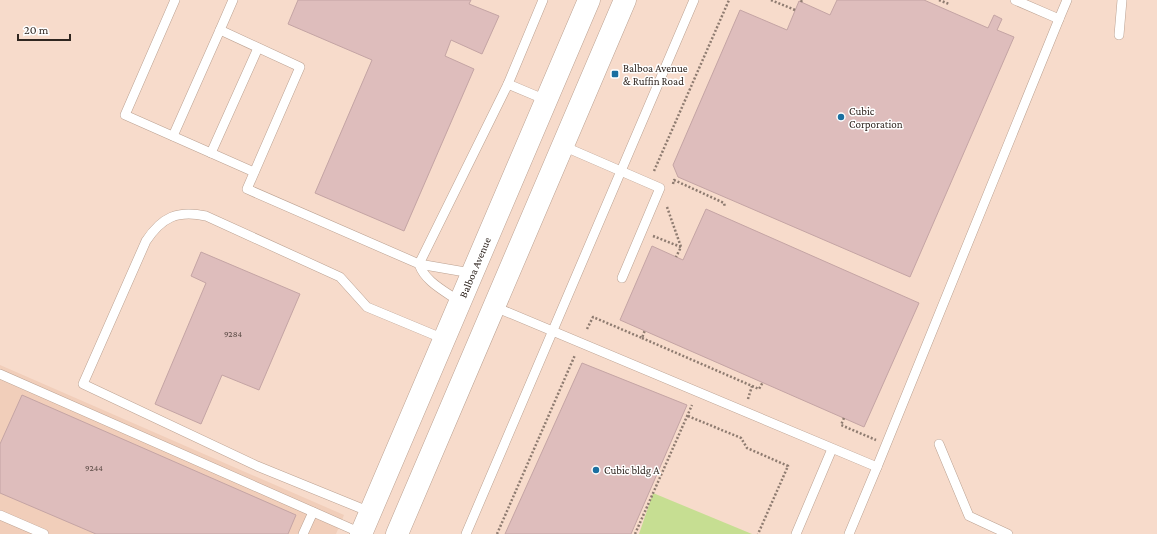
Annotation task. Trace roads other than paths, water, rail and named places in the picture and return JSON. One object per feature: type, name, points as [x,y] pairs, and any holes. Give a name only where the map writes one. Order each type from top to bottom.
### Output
[{"type":"main road","name":"Balboa Avenue","points":[[361,534],[471,272],[589,0]]},
{"type":"main road","points":[[397,534],[625,0]]},
{"type":"main road","points":[[461,298],[495,307]]},
{"type":"lane","points":[[175,0],[124,115],[254,172]]},
{"type":"lane","points":[[173,136],[232,0]]},
{"type":"lane","points":[[461,298],[430,280],[422,273],[419,264],[508,84],[543,0]]},
{"type":"lane","points":[[466,534],[554,333],[620,170],[694,0]]},
{"type":"lane","points":[[1015,0],[1059,19]]},
{"type":"lane","points":[[848,534],[887,444],[1066,0]]},
{"type":"lane","points":[[1119,35],[1122,0]]},
{"type":"lane","points":[[220,30],[300,67],[247,188],[419,264],[471,272]]},
{"type":"lane","points":[[211,153],[258,48]]},
{"type":"lane","points":[[508,84],[546,100]]},
{"type":"lane","points":[[563,146],[660,188],[622,278]]},
{"type":"lane","points":[[370,512],[257,466],[83,384],[146,241],[154,229],[165,220],[178,214],[192,213],[206,216],[340,277],[367,307],[444,339]]},
{"type":"lane","points":[[495,307],[877,468]]},
{"type":"lane","points":[[0,374],[361,534]]},
{"type":"lane","points":[[939,444],[969,516],[1008,534]]},
{"type":"lane","points":[[796,534],[832,448]]},
{"type":"lane","points":[[303,534],[313,512]]},
{"type":"lane","points":[[0,515],[44,534]]},
{"type":"place","name":"Balboa Avenue & Ruffin Road","points":[[615,74]]},
{"type":"place","name":"Cubic Corporation","points":[[841,117]]},
{"type":"place","name":"Cubic bldg A","points":[[596,470]]}]
